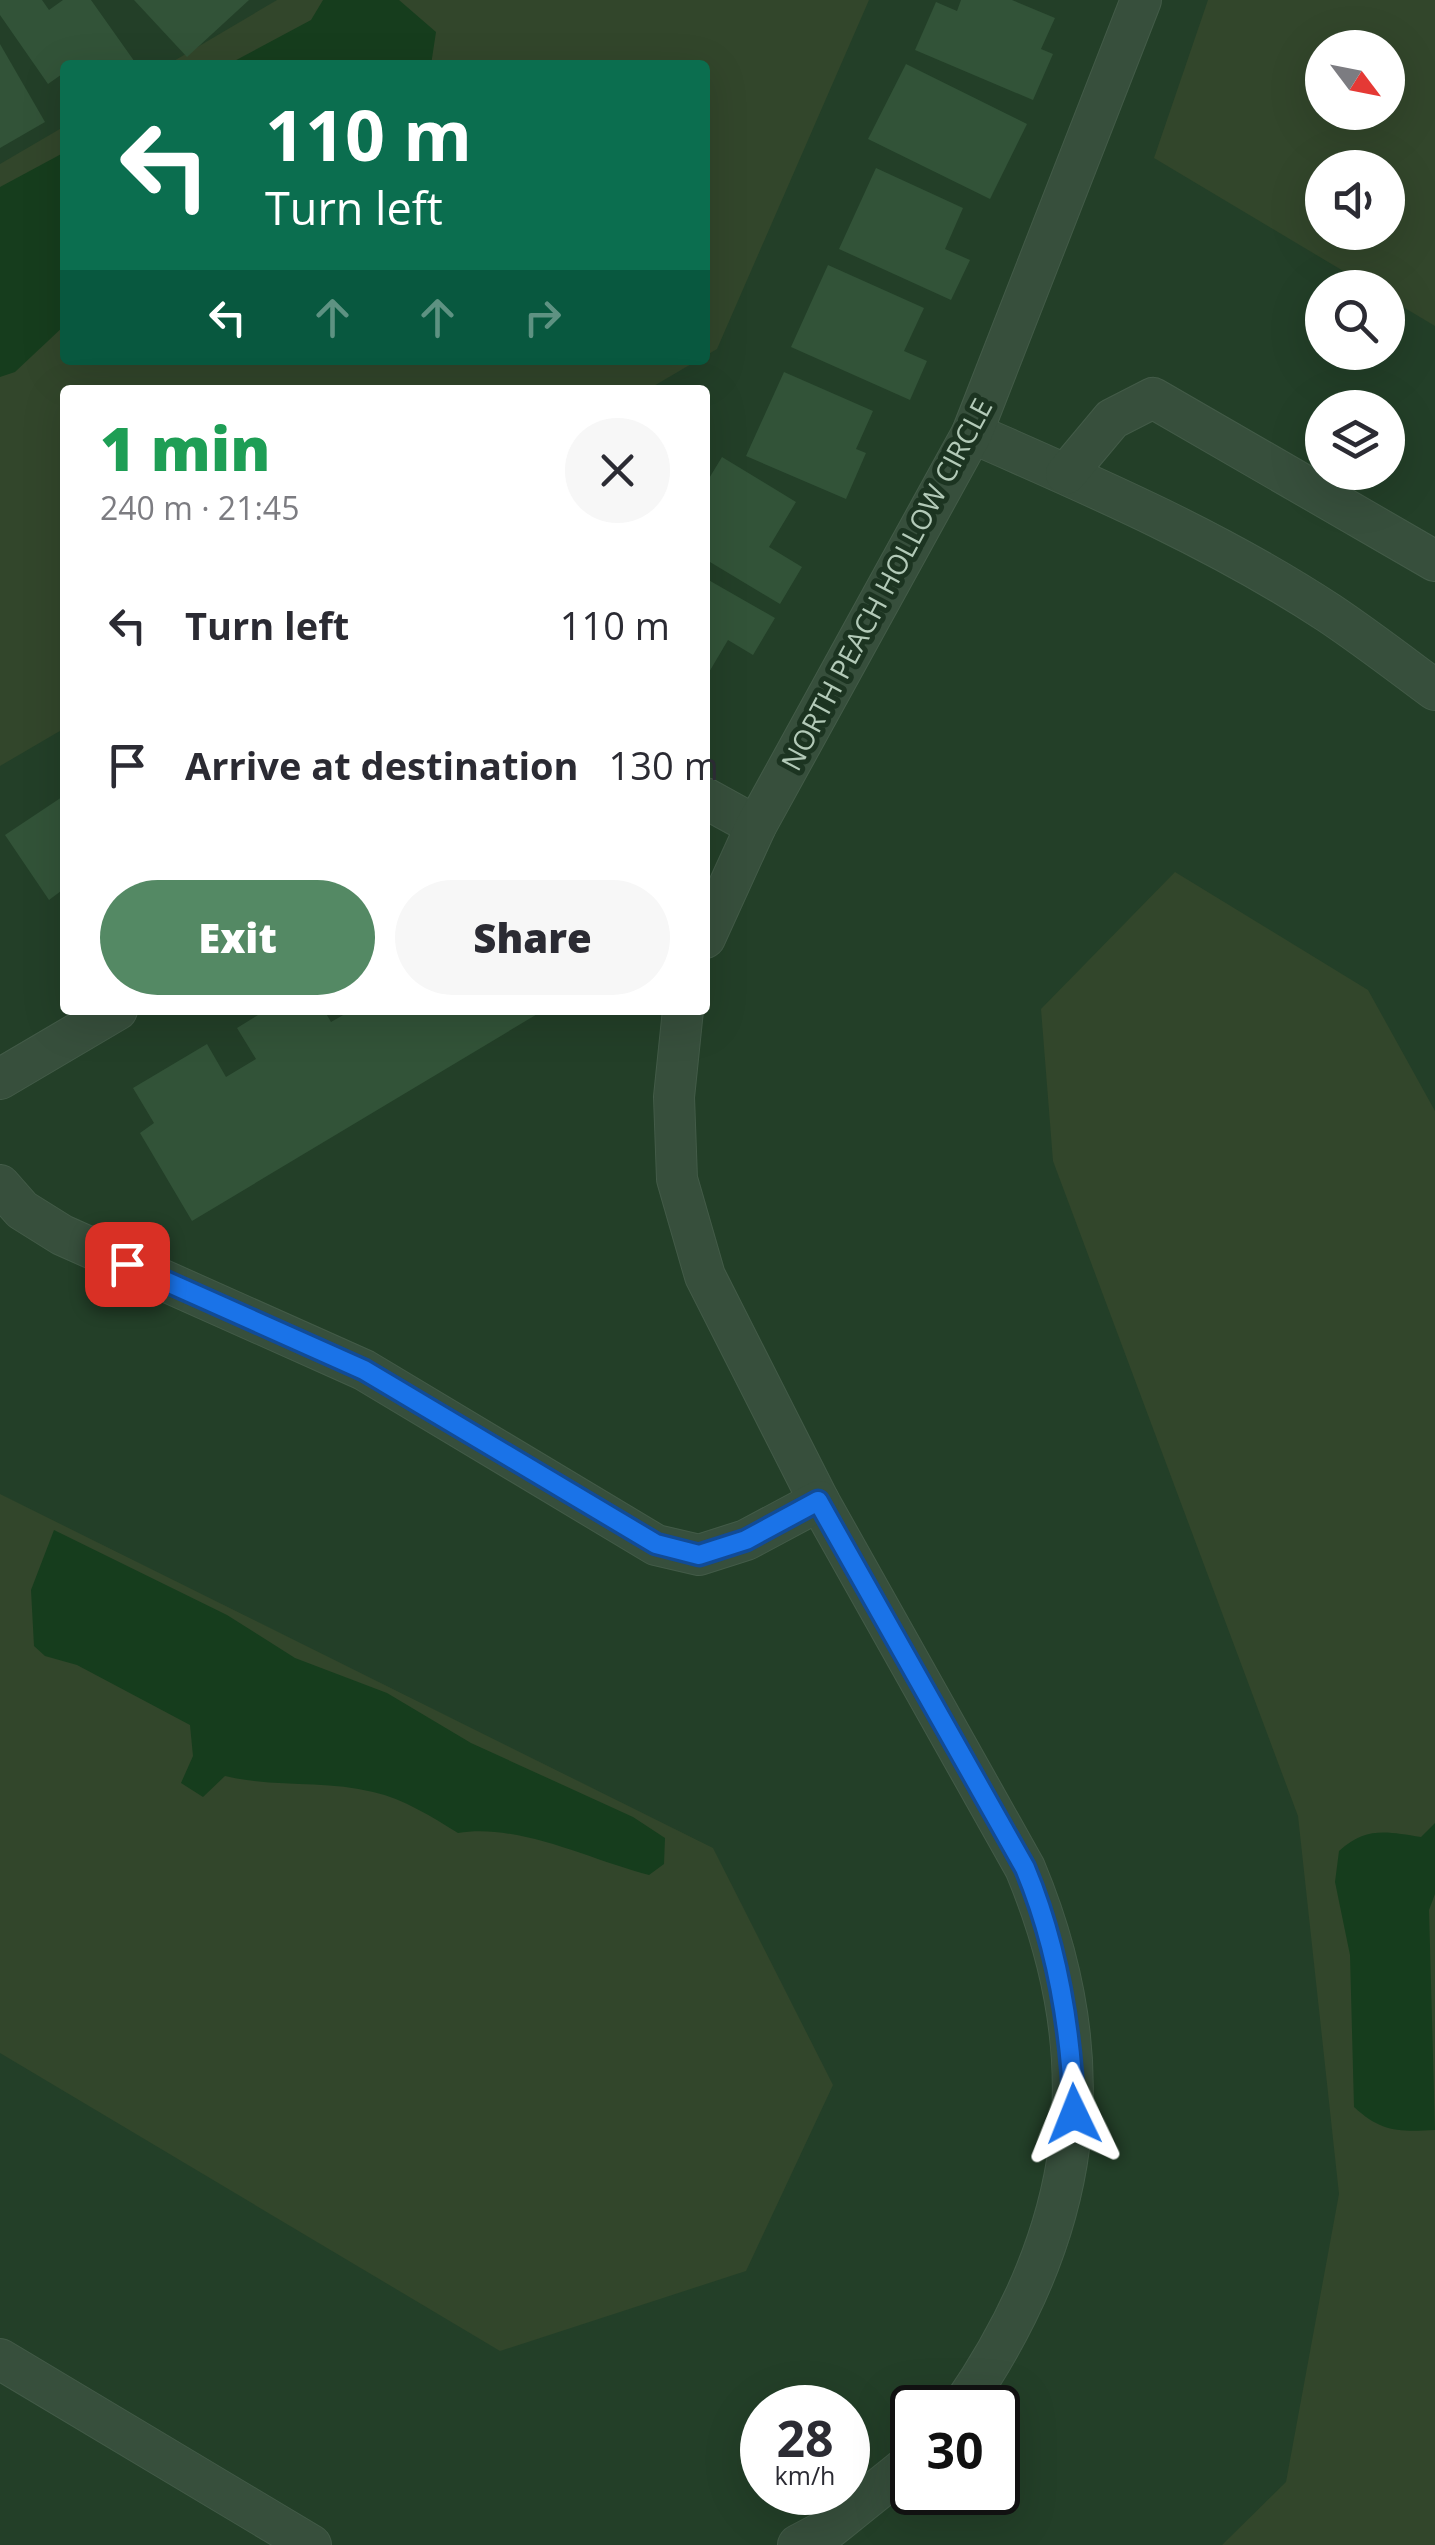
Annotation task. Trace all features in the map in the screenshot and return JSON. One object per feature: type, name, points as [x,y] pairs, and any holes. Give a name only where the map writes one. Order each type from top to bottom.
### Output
[{"type":"street","name":"NORTH PEACH HOLLOW CIRCLE","points":[[710,927],[756,826],[972,433],[1141,0]]},
{"type":"street","points":[[1066,474],[1112,418],[1153,398],[1435,561]]},
{"type":"street","points":[[972,433],[1066,474],[1328,612],[1435,690]]},
{"type":"street","points":[[710,801],[756,826]]},
{"type":"street","points":[[0,1080],[110,1015]]},
{"type":"street","points":[[682,1015],[674,1097],[677,1179],[705,1276],[818,1501],[1025,1868],[1048,1922],[1066,2017],[1074,2114],[1066,2185],[1022,2311],[975,2385]]},
{"type":"street","points":[[0,1185],[22,1210],[62,1235],[364,1370],[656,1544],[699,1555],[746,1540],[818,1501]]},
{"type":"street","points":[[0,2359],[311,2545]]},
{"type":"street","points":[[798,2545],[830,2528],[890,2480]]},
{"type":"shaded area","points":[[277,0],[869,0],[717,349],[710,353],[710,60],[175,60]]},
{"type":"shaded area","points":[[323,0],[399,0],[436,32],[432,60],[236,60],[311,20]]},
{"type":"shaded area","points":[[1208,0],[1435,0],[1435,326],[1405,308],[1405,270],[1342,270],[1308,250],[1405,250],[1405,150],[1305,150],[1305,248],[1154,158]]},
{"type":"shaded area","points":[[60,129],[60,365],[690,365],[656,385],[60,385],[60,731],[0,766],[0,164]]},
{"type":"shaded area","points":[[60,155],[60,330],[15,372],[0,377],[0,187]]},
{"type":"shaded area","points":[[1175,872],[1368,990],[1435,1111],[1435,2545],[1222,2545],[1286,2482],[1339,2194],[1298,1816],[1053,1161],[1041,1009]]},
{"type":"shaded area","points":[[0,1494],[713,1848],[833,2085],[746,2271],[500,2351],[0,2053]]},
{"type":"shaded area","points":[[54,1530],[227,1615],[295,1658],[387,1693],[471,1743],[633,1817],[665,1838],[664,1864],[649,1875],[530,1838],[482,1831],[458,1833],[407,1804],[355,1788],[225,1776],[203,1797],[181,1783],[193,1756],[190,1725],[77,1665],[45,1656],[34,1646],[31,1590]]},
{"type":"shaded area","points":[[1435,1823],[1435,1894],[1429,1910],[1435,2130],[1401,2130],[1382,2126],[1354,2107],[1350,1955],[1335,1882],[1339,1851],[1349,1843],[1378,1833],[1421,1837]]},
{"type":"building","points":[[0,0],[42,0],[49,10],[63,0],[91,0],[133,60],[60,60],[60,76],[48,84],[0,15]]},
{"type":"building","points":[[134,0],[249,0],[187,57]]},
{"type":"building","points":[[961,0],[1012,0],[1055,18],[1041,49],[1053,54],[1033,100],[915,50],[936,2],[957,11]]},
{"type":"building","points":[[0,44],[45,122],[0,148]]},
{"type":"building","points":[[906,64],[1027,124],[990,199],[868,139]]},
{"type":"building","points":[[876,168],[963,208],[945,249],[970,260],[951,300],[839,249]]},
{"type":"building","points":[[828,265],[924,308],[904,351],[927,361],[910,400],[791,347]]},
{"type":"building","points":[[784,372],[873,411],[856,449],[866,453],[846,499],[746,456]]},
{"type":"building","points":[[722,457],[796,502],[769,547],[802,567],[780,604],[710,562],[710,477]]},
{"type":"building","points":[[710,581],[775,618],[753,655],[728,640],[710,671]]},
{"type":"building","points":[[60,798],[60,892],[49,900],[5,835]]},
{"type":"building","points":[[258,1015],[327,1015],[331,1022],[343,1015],[536,1015],[192,1221],[140,1133],[154,1123],[133,1088],[207,1044],[226,1077],[256,1059],[237,1028]]},
{"type":"route","points":[[127,1264],[364,1370],[656,1544],[699,1555],[746,1540],[818,1501],[1025,1868],[1048,1922],[1072,2055],[1074,2114]]}]
